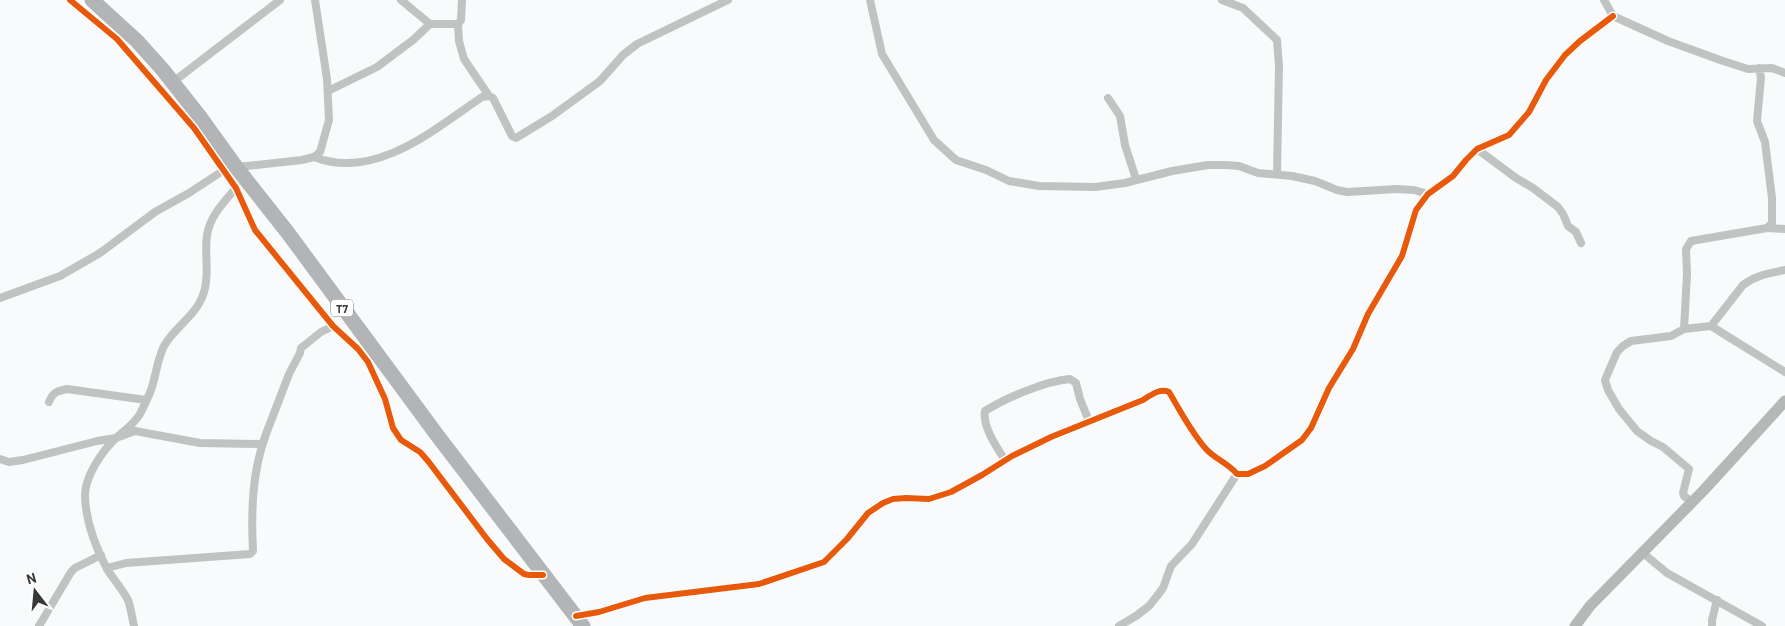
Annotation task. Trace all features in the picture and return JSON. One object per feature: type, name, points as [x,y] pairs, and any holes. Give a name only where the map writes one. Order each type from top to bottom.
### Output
[{"type":"highway","name":"T7","points":[[100,5],[137,41],[200,116],[230,169],[288,233],[336,300],[579,621]]},
{"type":"main road","points":[[1575,626],[1590,606],[1692,502],[1785,401]]},
{"type":"street","points":[[70,0],[117,39],[230,169],[236,188],[255,230],[333,326],[358,349],[368,362],[385,399],[393,428],[401,440],[420,452],[428,461],[504,559],[524,574],[543,574]]},
{"type":"street","points":[[173,82],[280,0]]},
{"type":"street","points":[[0,298],[17,291],[41,285],[60,276],[100,253],[156,212],[230,169],[302,160],[314,157],[320,152],[329,120],[328,91],[315,0]]},
{"type":"street","points":[[402,0],[430,24],[458,24]]},
{"type":"street","points":[[462,0],[461,20],[458,24],[459,41],[464,59],[489,96],[493,98],[512,136],[516,138],[600,82],[623,55],[637,44],[728,0]]},
{"type":"street","points":[[870,0],[882,54],[934,140],[956,160],[986,170],[1009,181],[1039,186],[1095,187],[1208,165],[1239,166],[1258,173],[1277,174],[1314,181],[1342,191],[1397,189],[1414,190],[1428,194]]},
{"type":"street","points":[[1222,0],[1243,8],[1277,40],[1279,66],[1277,174]]},
{"type":"street","points":[[1604,0],[1613,16],[1668,41],[1748,68],[1772,68],[1785,73]]},
{"type":"street","points":[[579,621],[599,612],[645,598],[759,584],[824,562],[847,539],[868,513],[883,503],[893,499],[937,497],[966,484],[1005,460],[1051,437],[1143,400],[1153,394],[1165,391],[1169,392],[1184,418],[1211,454],[1226,462],[1237,474],[1248,474],[1265,466],[1302,440],[1311,428],[1330,388],[1353,349],[1364,322],[1402,256],[1416,210],[1428,194],[1453,176],[1477,149],[1509,134],[1529,112],[1546,80],[1565,55],[1613,16]]},
{"type":"street","points":[[328,91],[377,67],[430,24]]},
{"type":"street","points":[[1759,68],[1761,78],[1757,121],[1765,142],[1772,198],[1772,223],[1767,228]]},
{"type":"street","points":[[314,157],[324,161],[349,164],[392,154],[424,136],[482,97],[489,96]]},
{"type":"street","points":[[1108,98],[1120,116],[1124,145],[1136,179]]},
{"type":"street","points":[[1477,149],[1558,208],[1568,226],[1576,232],[1581,243]]},
{"type":"street","points":[[134,626],[129,602],[107,568],[91,529],[85,497],[86,487],[105,449],[134,423],[151,389],[164,348],[170,337],[197,309],[204,293],[209,225],[220,206],[236,188]]},
{"type":"street","points":[[1684,329],[1687,274],[1686,249],[1691,241],[1767,228],[1785,229]]},
{"type":"street","points":[[1711,326],[1748,281],[1767,273],[1785,270]]},
{"type":"street","points":[[107,568],[126,563],[250,554],[253,551],[251,511],[262,444],[301,348],[321,332],[333,326]]},
{"type":"street","points":[[1692,502],[1683,493],[1689,469],[1663,447],[1637,431],[1619,409],[1605,384],[1605,380],[1618,352],[1631,341],[1671,336],[1684,329],[1711,326],[1785,372]]},
{"type":"street","points":[[1005,460],[991,437],[984,416],[985,411],[1004,400],[1048,383],[1070,379],[1076,383],[1080,400],[1089,421]]},
{"type":"street","points":[[49,402],[56,391],[66,388],[146,400]]},
{"type":"street","points":[[0,459],[15,462],[116,438],[135,431],[200,443],[262,444]]},
{"type":"street","points":[[1120,626],[1149,606],[1157,596],[1163,588],[1172,566],[1192,544],[1237,474]]},
{"type":"street","points":[[1643,553],[1668,573],[1762,626]]},
{"type":"street","points":[[39,626],[71,572],[75,568],[101,555]]},
{"type":"street","points":[[1712,626],[1717,600]]},
{"type":"cycle path","points":[[70,0],[117,39],[194,128],[236,188],[255,230],[333,326],[358,349],[368,362],[385,399],[393,428],[401,440],[420,452],[428,461],[504,559],[524,574],[543,575]]},
{"type":"cycle path","points":[[576,616],[599,612],[645,598],[759,584],[824,562],[847,539],[868,513],[883,503],[893,499],[929,499],[951,492],[1012,456],[1051,437],[1143,400],[1159,391],[1169,392],[1186,422],[1201,442],[1237,474],[1248,474],[1265,466],[1302,440],[1311,428],[1329,388],[1353,349],[1368,314],[1402,256],[1416,210],[1428,194],[1453,176],[1477,149],[1509,135],[1529,112],[1546,80],[1565,55],[1613,16]]}]
